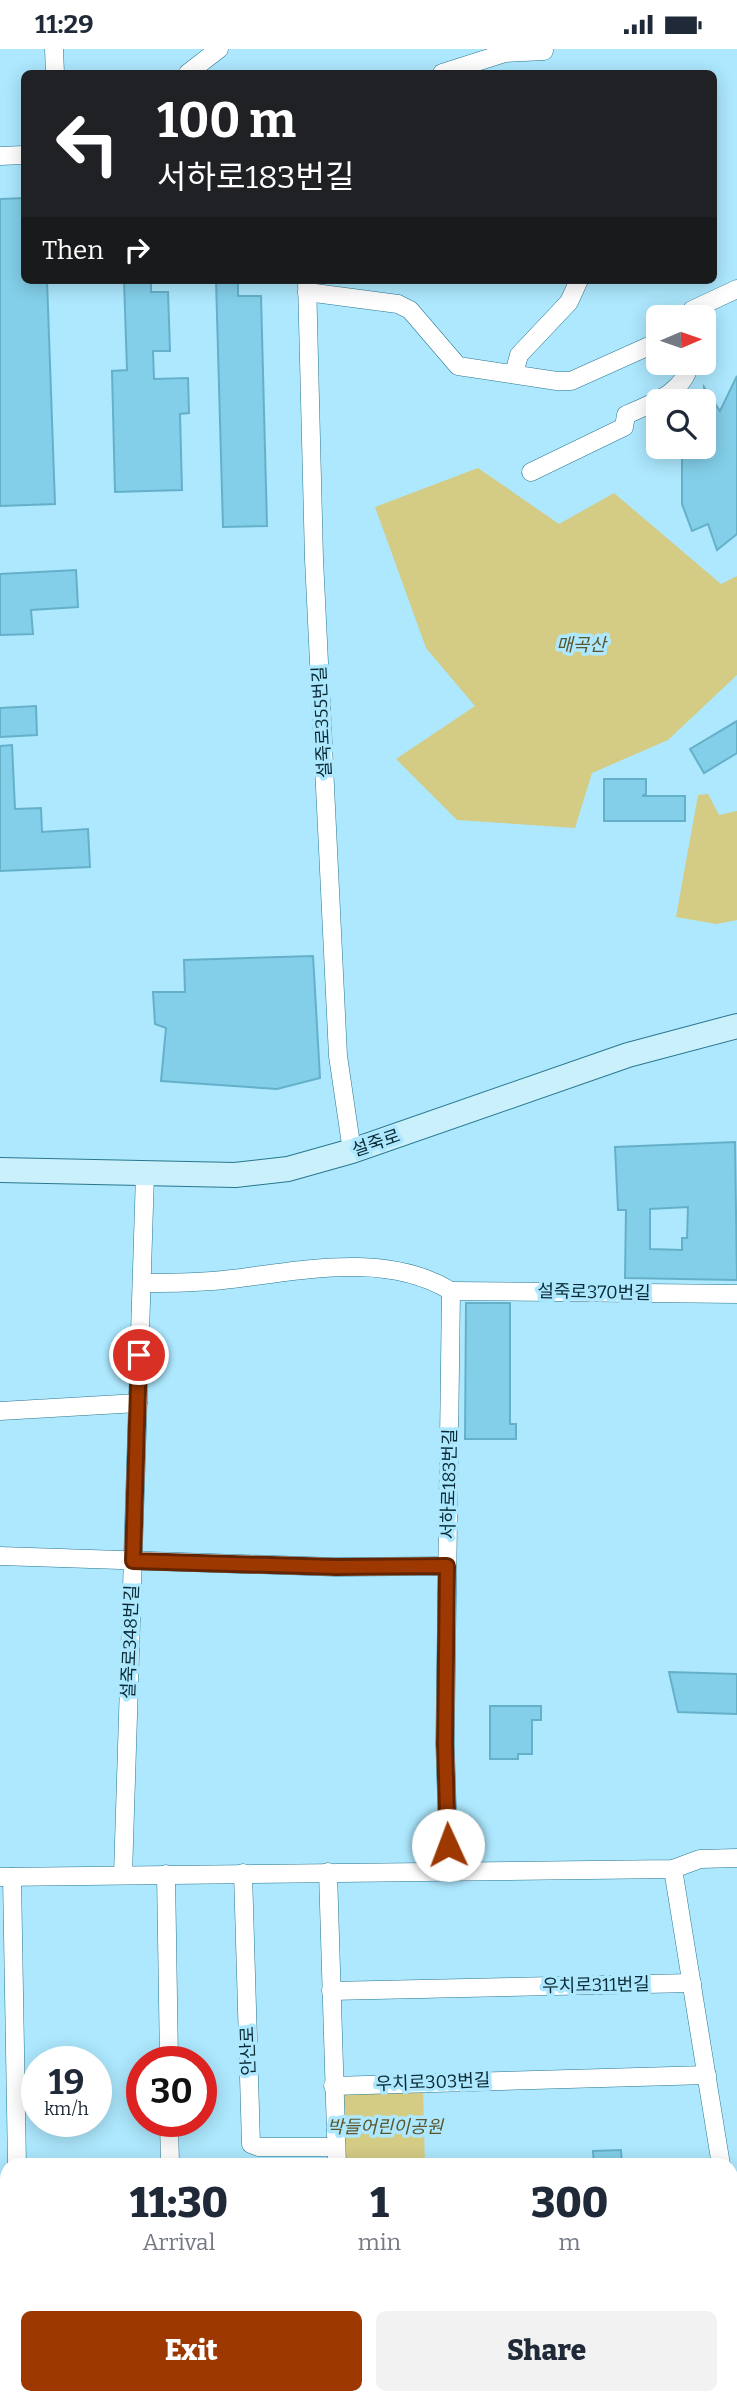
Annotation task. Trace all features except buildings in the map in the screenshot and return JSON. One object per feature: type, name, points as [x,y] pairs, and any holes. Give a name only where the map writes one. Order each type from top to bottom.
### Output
[{"type":"main road","name":"설죽로","points":[[0,1170],[235,1175],[288,1169],[352,1151],[628,1055],[737,1026]]},
{"type":"street","points":[[54,49],[55,70]]},
{"type":"street","points":[[192,70],[219,49]]},
{"type":"street","points":[[452,70],[506,53],[542,50]]},
{"type":"street","points":[[0,156],[21,155]]},
{"type":"street","points":[[514,375],[519,355],[569,302],[577,284]]},
{"type":"street","name":"설죽로355번길","points":[[352,1151],[338,1056],[314,559],[307,286],[398,304],[410,310],[458,366],[571,381],[646,347]]},
{"type":"street","points":[[703,305],[737,289]]},
{"type":"street","points":[[531,472],[624,427],[626,415],[680,386],[687,375]]},
{"type":"street","name":"설죽로348번길","points":[[123,1875],[145,1174]]},
{"type":"street","points":[[142,1283],[200,1283],[320,1267],[407,1272],[435,1281],[451,1291]]},
{"type":"street","name":"설죽로370번길","points":[[451,1291],[737,1294]]},
{"type":"street","name":"서하로183번길","points":[[447,1566],[451,1291]]},
{"type":"street","points":[[0,1411],[138,1403]]},
{"type":"street","points":[[0,1556],[336,1567],[447,1566],[445,1744],[449,1870]]},
{"type":"street","points":[[17,2158],[6,1877],[673,1869],[700,1859],[737,1858]]},
{"type":"street","points":[[673,1869],[720,2158]]},
{"type":"street","points":[[328,1872],[336,2156]]},
{"type":"street","name":"안산로","points":[[243,1873],[251,2144],[336,2156]]},
{"type":"street","points":[[166,1874],[169,2046]]},
{"type":"street","name":"우치로311번길","points":[[331,1991],[692,1983]]},
{"type":"street","name":"우치로303번길","points":[[333,2086],[533,2078],[707,2075]]},
{"type":"street","points":[[169,2137],[170,2158]]},
{"type":"green space","name":"매곡산","points":[[478,468],[559,524],[614,493],[721,584],[737,576],[737,675],[668,740],[592,773],[575,828],[457,820],[396,759],[475,706],[426,648],[375,507]]},
{"type":"green space","points":[[708,794],[719,815],[737,811],[737,920],[716,924],[676,917],[698,795]]},
{"type":"green space","name":"박들어린이공원","points":[[423,2089],[425,2158],[346,2158],[344,2091]]},
{"type":"route","points":[[139,1355],[133,1561],[336,1567],[447,1566],[445,1744],[448,1845]]}]
